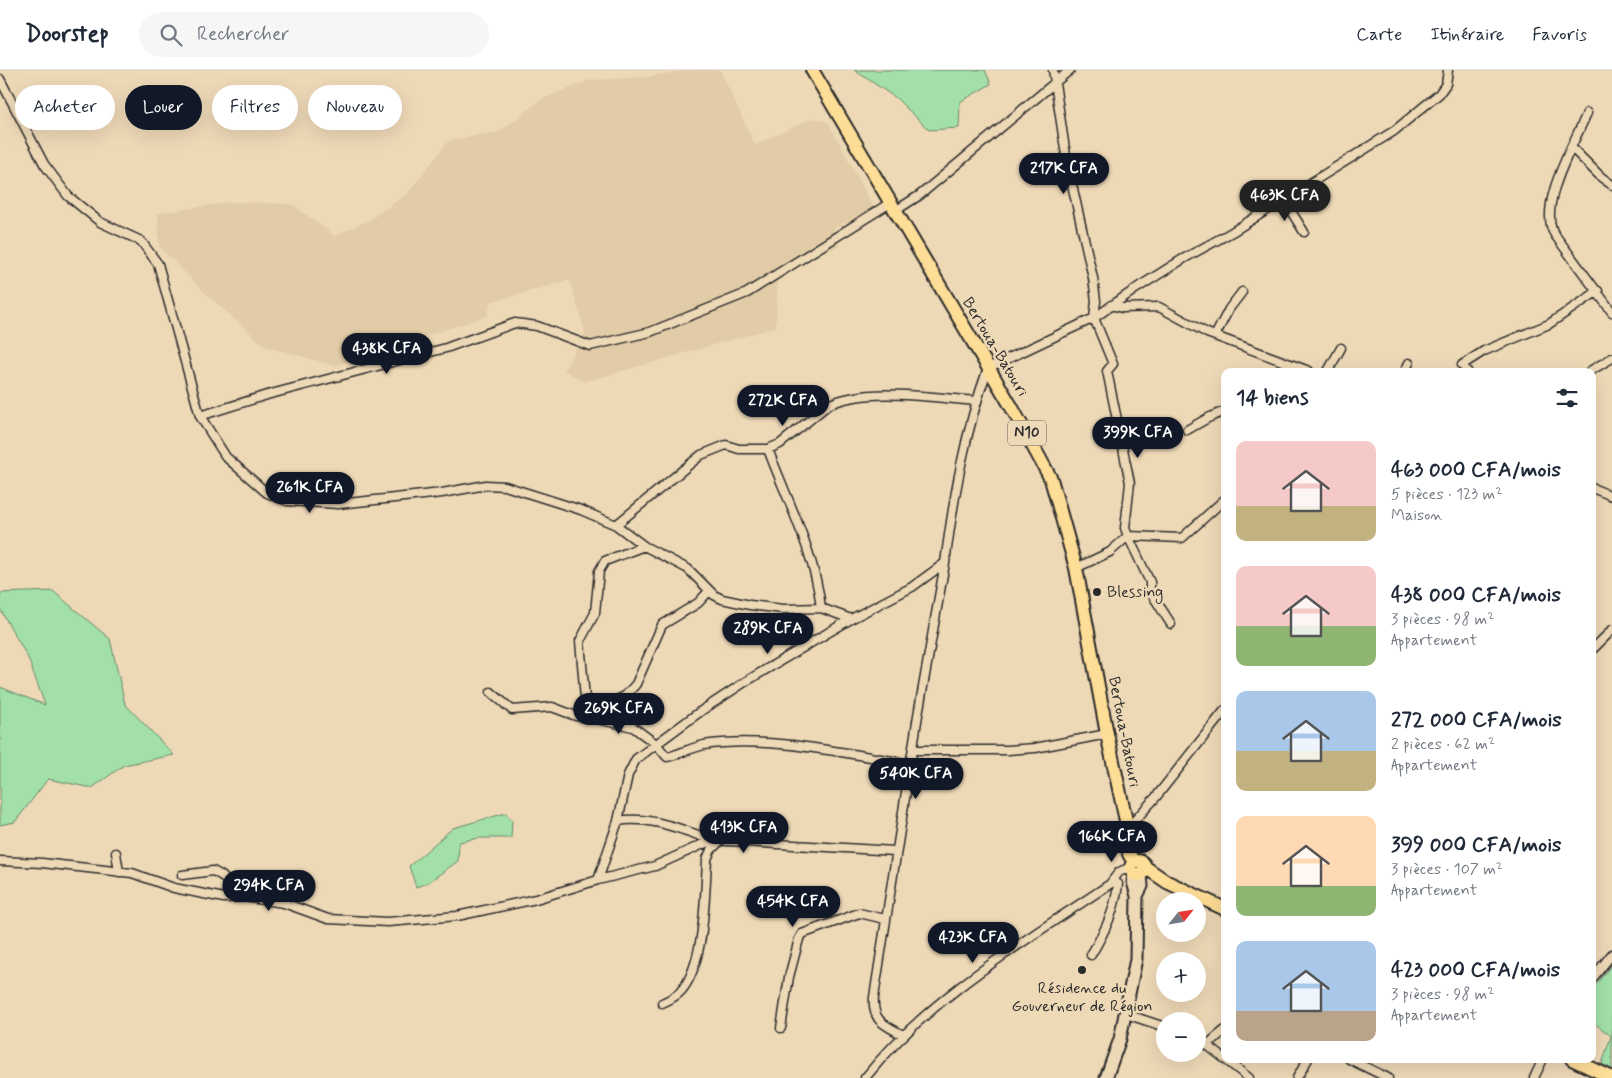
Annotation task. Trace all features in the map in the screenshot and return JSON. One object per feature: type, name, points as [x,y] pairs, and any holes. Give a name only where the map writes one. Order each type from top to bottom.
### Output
[{"type":"highway","name":"Bertoua-Batouri","points":[[812,70],[1047,468],[1057,497],[1076,568],[1128,834],[1130,854],[1138,869]]},
{"type":"highway","points":[[1138,869],[1150,880],[1167,882],[1221,907]]},
{"type":"highway","points":[[1579,1063],[1605,1077]]},
{"type":"main road","points":[[1106,1078],[1126,1014],[1136,959],[1137,896],[1133,882],[1138,869]]},
{"type":"street","points":[[1053,70],[1067,162],[1093,278],[1096,301],[1094,318],[1112,364],[1107,371],[1130,483],[1125,528],[1150,582],[1150,592],[1171,624]]},
{"type":"street","points":[[200,416],[267,395],[446,348],[514,323],[537,326],[590,346],[650,332],[747,293],[892,207],[920,195],[1070,70]]},
{"type":"street","points":[[903,1034],[886,1025],[874,1013],[874,997],[885,918],[956,489],[976,401],[988,368],[1094,318],[1183,259],[1232,232],[1406,123],[1439,94],[1446,84],[1448,70]]},
{"type":"street","points":[[0,79],[44,164],[68,196],[100,222],[141,241],[158,264],[200,416],[226,457],[271,496],[287,501],[338,504],[442,493],[486,485],[505,486],[562,504],[616,525],[644,546],[688,569],[709,591],[722,599],[750,605],[783,608],[821,608],[851,619]]},
{"type":"street","points":[[1587,113],[1554,188],[1549,223],[1612,312]]},
{"type":"street","points":[[1572,148],[1601,177],[1612,185]]},
{"type":"street","points":[[1284,200],[1304,232]]},
{"type":"street","points":[[1464,368],[1462,365],[1484,351],[1549,324],[1598,291]]},
{"type":"street","points":[[1215,336],[1229,309],[1242,292]]},
{"type":"street","points":[[1111,306],[1122,308],[1159,307],[1215,336],[1302,368]]},
{"type":"street","points":[[1330,368],[1341,348]]},
{"type":"street","points":[[1595,368],[1612,358]]},
{"type":"street","points":[[1406,368],[1409,363]]},
{"type":"street","points":[[616,525],[692,461],[712,448],[726,445],[739,449],[768,449],[780,444],[828,405],[836,401],[885,396],[976,401]]},
{"type":"street","points":[[1188,430],[1221,413]]},
{"type":"street","points":[[768,449],[819,586],[821,608]]},
{"type":"street","points":[[1596,490],[1612,496]]},
{"type":"street","points":[[1076,568],[1110,552],[1128,536],[1182,538],[1221,504]]},
{"type":"street","points":[[644,546],[604,561],[599,571],[595,613],[580,641],[585,699],[592,714],[600,720],[633,727],[656,744],[668,757],[705,745],[762,743],[821,749],[911,764]]},
{"type":"street","points":[[598,880],[618,821],[630,769],[636,759],[745,682],[851,619],[912,586],[945,563]]},
{"type":"street","points":[[491,692],[512,710],[552,707],[576,716],[592,714],[629,693],[643,671],[662,625],[698,603],[709,591]]},
{"type":"street","points":[[1596,646],[1612,630]]},
{"type":"street","points":[[1128,834],[1221,715]]},
{"type":"street","points":[[913,750],[1008,750],[1036,748],[1107,734]]},
{"type":"street","points":[[618,821],[629,819],[650,821],[716,841],[896,851]]},
{"type":"street","points":[[0,861],[42,863],[132,873],[174,888],[224,898],[240,897],[284,903],[328,919],[388,922],[457,916],[536,899],[598,880],[655,866],[716,841]]},
{"type":"street","points":[[662,1003],[674,998],[682,990],[693,970],[699,943],[707,859],[716,841]]},
{"type":"street","points":[[116,853],[119,872]]},
{"type":"street","points":[[1110,884],[1126,881],[1138,869]]},
{"type":"street","points":[[865,1078],[903,1034],[963,985],[1110,884],[1119,872],[1138,869]]},
{"type":"street","points":[[182,875],[213,872],[222,876],[240,897]]},
{"type":"street","points":[[1091,955],[1108,927],[1116,903],[1118,884]]},
{"type":"street","points":[[782,1028],[789,977],[802,934],[859,913],[885,918]]},
{"type":"street","points":[[1596,974],[1612,954]]},
{"type":"street","points":[[1126,1014],[1156,1024]]},
{"type":"street","points":[[1221,1033],[1207,1045],[1221,1056]]},
{"type":"street","points":[[1230,1063],[1249,1078]]},
{"type":"street","points":[[1297,1078],[1306,1063]]},
{"type":"street","points":[[1357,1063],[1388,1078]]},
{"type":"street","points":[[1534,1078],[1540,1063]]},
{"type":"shaded area","points":[[689,70],[720,70],[755,145],[813,118],[828,122],[874,208],[833,229],[839,246],[778,271],[776,327],[584,382],[564,370],[585,332],[570,280],[491,302],[487,316],[335,366],[265,346],[206,294],[159,246],[158,213],[232,202],[292,204],[335,236],[369,220],[407,194],[449,140],[499,132],[540,100],[590,80],[647,77]]},
{"type":"green space","points":[[854,70],[985,70],[991,84],[960,102],[959,128],[929,130],[896,98]]},
{"type":"green space","points":[[53,591],[110,639],[125,704],[174,755],[124,765],[92,788],[48,779],[15,822],[0,825],[0,687],[45,705],[28,658],[0,609],[0,593]]},
{"type":"green space","points":[[506,813],[512,821],[511,838],[479,838],[459,842],[458,861],[429,882],[416,887],[409,866],[453,828]]},
{"type":"green space","points":[[1612,964],[1612,1069],[1602,1064],[1611,1036],[1596,1024],[1596,984]]},
{"type":"place","name":"Blessing","points":[[1097,592]]},
{"type":"place","name":"Résidence du Gouverneur de Région","points":[[1082,970]]}]
